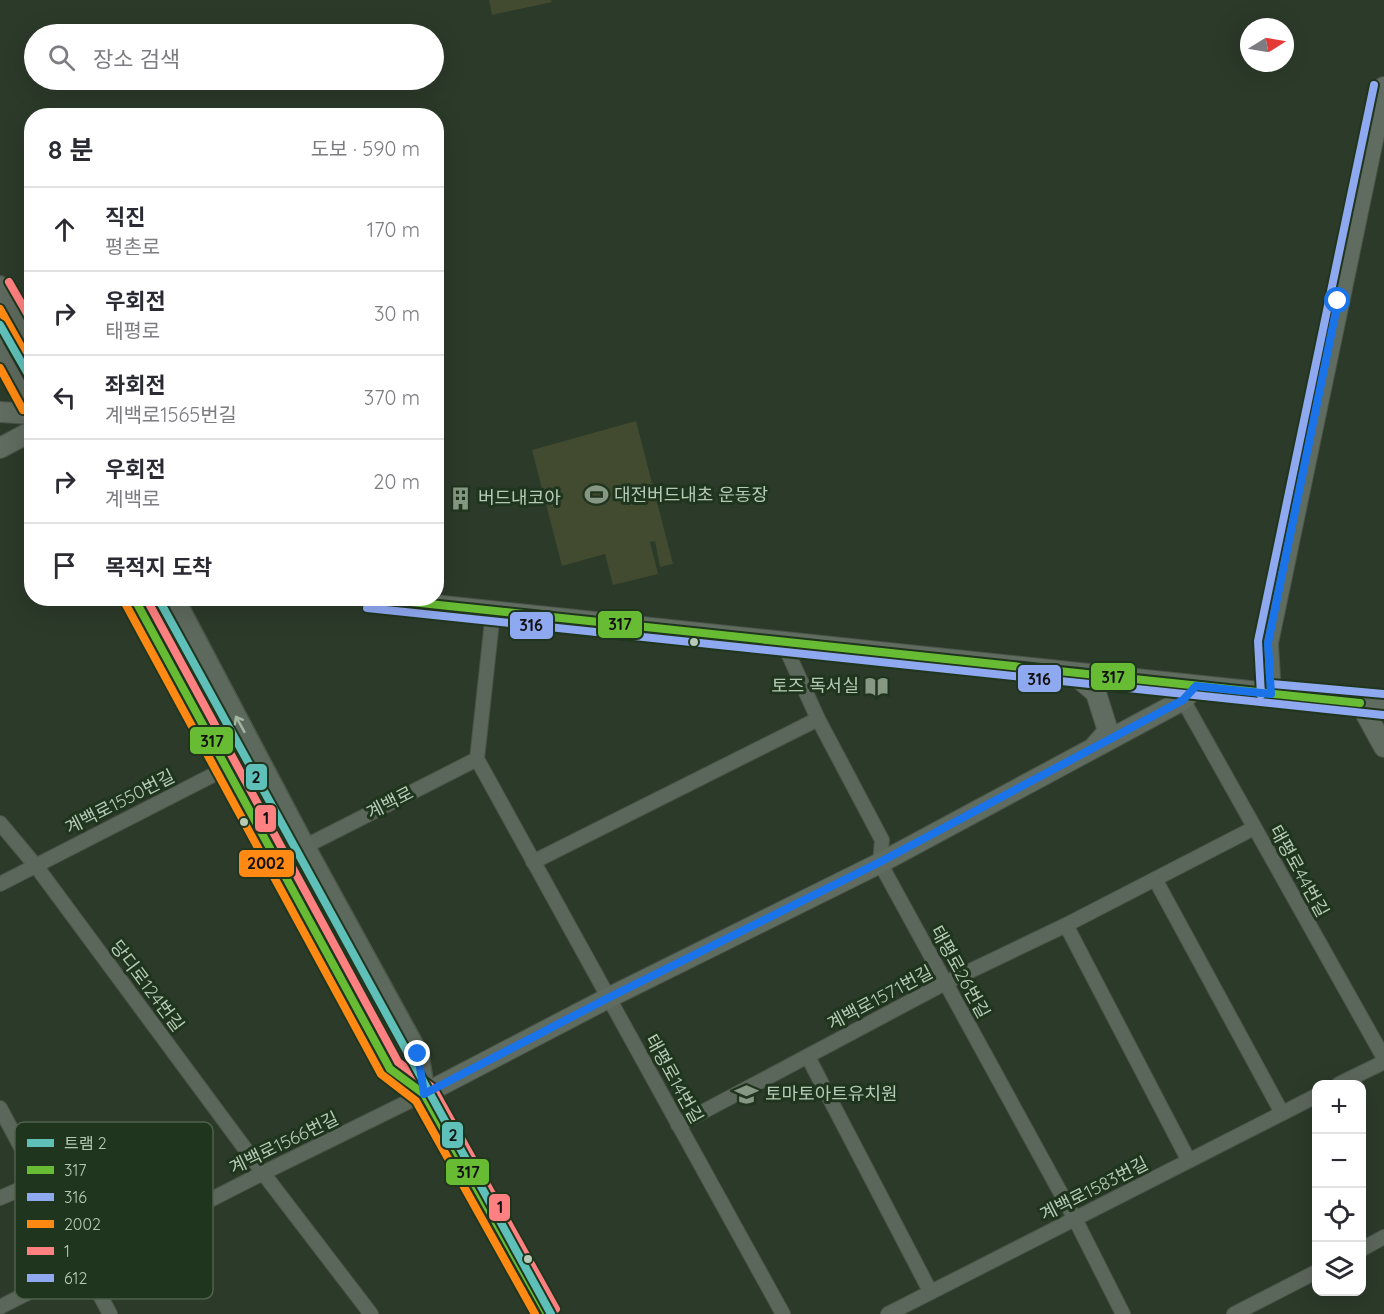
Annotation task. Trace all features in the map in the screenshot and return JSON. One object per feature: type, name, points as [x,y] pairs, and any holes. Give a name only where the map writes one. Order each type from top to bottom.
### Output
[{"type":"main road","points":[[0,287],[24,330]]},
{"type":"main road","points":[[0,346],[24,390]]},
{"type":"main road","points":[[138,606],[390,1069],[424,1094]]},
{"type":"main road","points":[[177,606],[304,847],[418,1054],[424,1094],[547,1314]]},
{"type":"street","points":[[1271,694],[1268,643],[1383,98]]},
{"type":"street","points":[[0,412],[24,414]]},
{"type":"street","points":[[0,448],[24,435]]},
{"type":"street","points":[[439,606],[1073,673],[1189,693],[1271,694],[1384,705]]},
{"type":"street","points":[[477,759],[493,612]]},
{"type":"street","name":"태평로26번길","points":[[783,642],[818,719],[882,840],[880,862],[1075,1219],[1123,1314]]},
{"type":"street","points":[[1073,673],[1096,693],[1108,731],[1095,746]]},
{"type":"street","points":[[424,1094],[608,998],[880,862],[1189,693]]},
{"type":"street","name":"태평로44번길","points":[[1189,693],[1254,828],[1384,1060]]},
{"type":"street","points":[[1360,703],[1384,747]]},
{"type":"street","points":[[533,862],[818,719]]},
{"type":"street","name":"계백로1550번길","points":[[0,884],[256,753]]},
{"type":"street","name":"계백로","points":[[304,847],[477,759]]},
{"type":"street","name":"태평로14번길","points":[[477,759],[783,1314]]},
{"type":"street","name":"당디로124번길","points":[[0,823],[36,866],[263,1173],[371,1314]]},
{"type":"street","name":"계백로1571번길","points":[[678,1125],[945,983],[1254,828]]},
{"type":"street","points":[[1155,879],[1282,1113]]},
{"type":"street","points":[[1066,924],[1189,1161]]},
{"type":"street","points":[[808,1057],[930,1291]]},
{"type":"street","points":[[1346,1080],[1384,1060]]},
{"type":"street","name":"계백로1566번길","points":[[213,1198],[424,1094]]},
{"type":"street","name":"계백로1583번길","points":[[888,1314],[1312,1098]]},
{"type":"street","points":[[0,1108],[15,1136]]},
{"type":"street","points":[[0,1198],[15,1191]]},
{"type":"street","points":[[1366,1247],[1384,1237]]},
{"type":"street","points":[[1234,1314],[1312,1275]]},
{"type":"street","name":"계백로1566번길","points":[[0,1307],[16,1299]]},
{"type":"street","points":[[102,1299],[110,1314]]},
{"type":"green space","points":[[489,0],[551,0],[552,2],[492,15]]},
{"type":"green space","name":"대전버드내초 운동장","points":[[636,421],[673,564],[660,567],[655,541],[650,542],[658,574],[613,585],[605,554],[562,566],[532,450]]},
{"type":"tram line","name":"2","points":[[0,325],[24,367]]},
{"type":"tram line","name":"2","points":[[162,606],[551,1314]]},
{"type":"transit line","name":"612","points":[[1261,695],[1258,641],[1374,85]]},
{"type":"transit line","name":"1","points":[[9,282],[24,308]]},
{"type":"transit line","name":"2002","points":[[0,309],[23,350]]},
{"type":"transit line","name":"1","points":[[9,341],[24,368]]},
{"type":"transit line","name":"2002","points":[[0,368],[23,410]]},
{"type":"transit line","name":"2002","points":[[127,606],[381,1074],[416,1101],[535,1314]]},
{"type":"transit line","name":"317","points":[[138,606],[390,1069],[424,1094],[547,1314]]},
{"type":"transit line","name":"1","points":[[150,606],[398,1062],[433,1088],[556,1309]]},
{"type":"transit line","name":"317","points":[[444,606],[1360,703]]},
{"type":"transit line","name":"316","points":[[367,608],[1383,715]]},
{"type":"transit line","name":"612","points":[[1272,684],[1384,694]]},
{"type":"place","name":"대전버드내초 운동장","points":[[596,495]]},
{"type":"place","name":"버드내코아","points":[[460,498]]},
{"type":"place","name":"토즈 독서실","points":[[877,686]]},
{"type":"place","name":"토마토아트유치원","points":[[747,1094]]},
{"type":"route","points":[[418,1054],[424,1094],[608,998],[880,862],[1183,700],[1196,686],[1271,694],[1268,643],[1338,301]]}]
